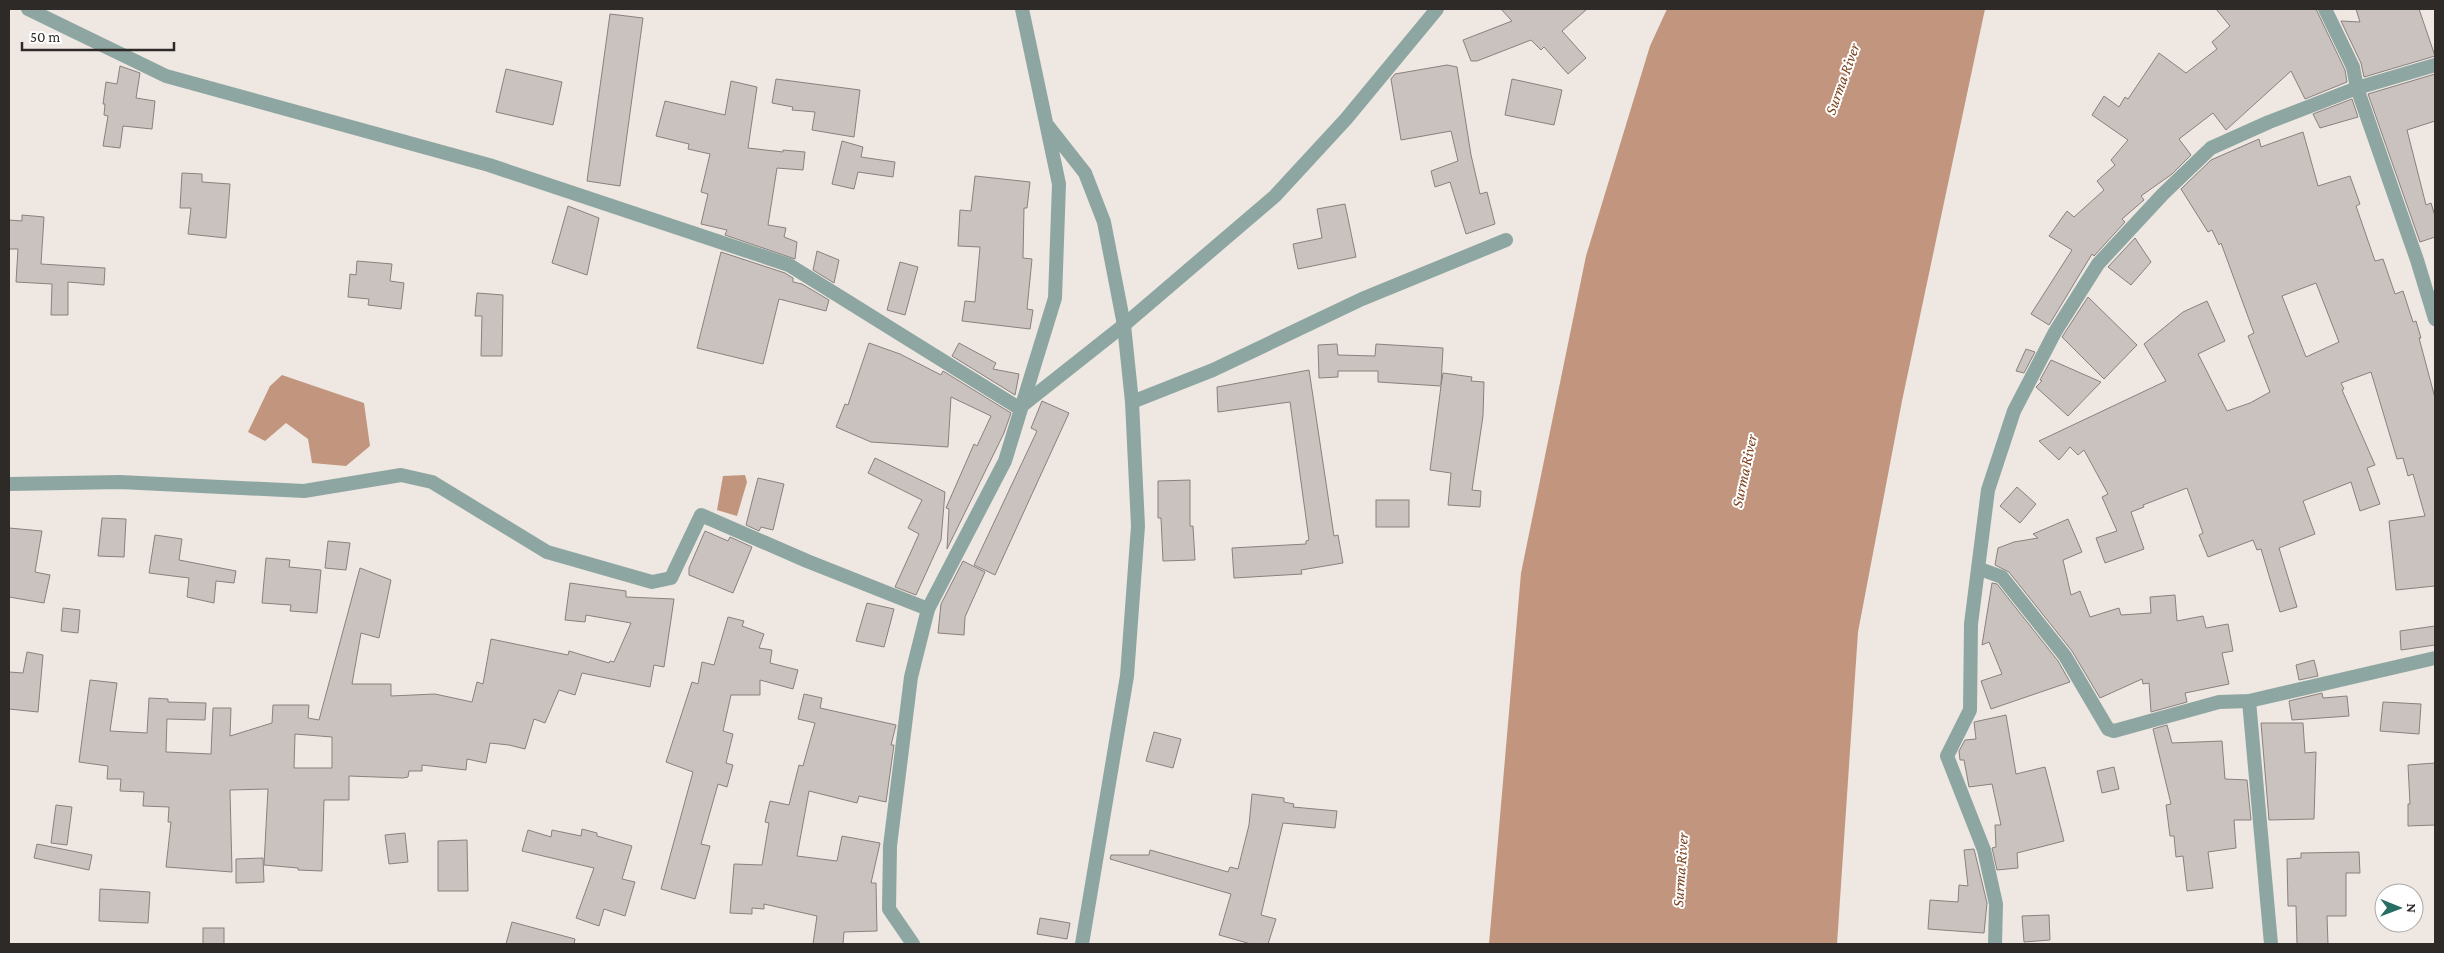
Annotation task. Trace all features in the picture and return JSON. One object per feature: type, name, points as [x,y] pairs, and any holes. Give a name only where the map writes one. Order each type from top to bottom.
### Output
[{"type":"street","points":[[28,9],[166,76],[489,166],[789,265],[1019,408]]},
{"type":"street","points":[[913,944],[890,909],[890,846],[911,677],[928,609],[1005,461],[1019,408],[1055,298],[1059,184],[1022,9]]},
{"type":"street","points":[[1019,408],[1124,325],[1275,196],[1346,119],[1437,9]]},
{"type":"street","points":[[2325,9],[2353,67],[2357,88],[2435,319]]},
{"type":"street","points":[[1994,944],[1996,904],[1984,850],[1947,756],[1970,710],[1971,624],[1980,569],[1988,490],[2014,411],[2055,332],[2098,264],[2163,194],[2211,148],[2269,122],[2357,88],[2435,65]]},
{"type":"street","points":[[1048,126],[1085,173],[1104,222],[1124,325],[1132,402],[1138,526],[1126,676],[1082,944]]},
{"type":"street","points":[[1132,402],[1213,370],[1362,298],[1506,240]]},
{"type":"street","points":[[9,484],[120,482],[304,491],[401,475],[432,482],[547,552],[652,582],[671,578],[701,515],[807,561],[928,609]]},
{"type":"street","points":[[1980,569],[2002,577],[2008,584],[2064,656],[2108,729],[2128,728],[2219,702],[2249,701],[2435,658]]},
{"type":"street","points":[[2249,701],[2271,944]]},
{"type":"water","name":"Surma River","points":[[1667,9],[1985,9],[1902,401],[1858,632],[1837,944],[1489,944],[1521,573],[1586,256],[1650,46]]},
{"type":"water","points":[[282,375],[364,403],[370,446],[346,466],[312,463],[308,439],[286,423],[265,441],[248,432],[270,386]]},
{"type":"water","points":[[745,475],[747,482],[737,516],[717,510],[723,476]]},
{"type":"building","points":[[1501,9],[1587,9],[1562,31],[1586,58],[1568,74],[1544,47],[1541,50],[1531,40],[1477,61],[1471,61],[1463,40],[1512,21]]},
{"type":"building","points":[[2216,9],[2316,9],[2345,70],[2347,82],[2305,99],[2291,71],[2226,130],[2213,113],[2179,139],[2191,155],[2172,174],[2141,196],[2144,200],[2122,219],[2125,222],[2094,256],[2092,254],[2049,325],[2031,314],[2072,250],[2049,236],[2067,211],[2074,217],[2104,190],[2097,181],[2115,165],[2111,160],[2128,140],[2092,115],[2104,96],[2119,107],[2125,97],[2128,99],[2159,53],[2186,73],[2217,49],[2212,42],[2230,26]]},
{"type":"building","points":[[2356,9],[2419,9],[2435,56],[2364,77],[2361,63],[2341,21],[2360,22]]},
{"type":"building","points":[[610,14],[643,18],[620,186],[587,181]]},
{"type":"building","points":[[1447,65],[1457,67],[1471,155],[1480,194],[1487,192],[1495,224],[1466,234],[1450,182],[1435,187],[1431,171],[1458,161],[1451,131],[1401,140],[1391,79],[1395,74]]},
{"type":"building","points":[[120,66],[140,73],[136,98],[155,101],[152,129],[123,126],[120,148],[103,146],[108,116],[104,115],[105,104],[103,104],[106,82],[117,84]]},
{"type":"building","points":[[506,69],[562,82],[553,125],[496,112]]},
{"type":"building","points":[[2435,74],[2435,121],[2407,130],[2426,205],[2431,203],[2435,216],[2435,237],[2420,242],[2368,94]]},
{"type":"building","points":[[776,79],[860,90],[854,137],[812,130],[815,112],[792,110],[793,107],[772,103]]},
{"type":"building","points":[[1512,79],[1562,90],[1554,125],[1505,115]]},
{"type":"building","points":[[731,81],[757,87],[748,148],[783,152],[783,150],[805,152],[803,170],[777,168],[768,225],[786,228],[784,237],[797,242],[795,259],[725,235],[727,230],[701,224],[708,194],[701,192],[710,154],[688,149],[689,144],[656,136],[665,101],[725,115]]},
{"type":"building","points":[[2352,99],[2358,117],[2320,128],[2313,114]]},
{"type":"building","points":[[2303,132],[2318,186],[2350,176],[2360,204],[2356,206],[2375,261],[2383,259],[2395,294],[2403,291],[2413,322],[2416,321],[2435,398],[2435,586],[2396,590],[2389,521],[2425,516],[2413,474],[2408,476],[2403,458],[2397,459],[2371,372],[2341,383],[2344,389],[2342,390],[2375,465],[2367,468],[2380,504],[2360,511],[2351,482],[2303,501],[2315,534],[2279,548],[2297,607],[2280,612],[2261,549],[2257,550],[2253,540],[2208,557],[2199,535],[2203,533],[2187,488],[2143,505],[2144,507],[2131,512],[2144,549],[2105,563],[2096,538],[2117,531],[2102,497],[2108,494],[2084,450],[2078,455],[2070,447],[2059,460],[2039,441],[2166,381],[2144,344],[2183,312],[2207,301],[2225,341],[2198,354],[2227,411],[2250,403],[2270,392],[2248,336],[2254,333],[2221,243],[2219,245],[2212,230],[2208,232],[2181,189],[2211,160],[2259,139],[2261,147]],"holes":[[[2316,283],[2339,342],[2306,357],[2282,296]]]},
{"type":"building","points":[[842,141],[863,147],[861,157],[895,162],[893,177],[858,172],[854,189],[832,184]]},
{"type":"building","points":[[182,173],[202,174],[202,182],[230,184],[226,238],[188,234],[191,208],[180,208]]},
{"type":"building","points":[[975,176],[1030,182],[1027,208],[1024,208],[1023,258],[1032,259],[1027,309],[1033,310],[1030,329],[962,321],[965,301],[975,302],[980,247],[958,246],[960,210],[971,211]]},
{"type":"building","points":[[1345,204],[1356,257],[1298,269],[1293,244],[1322,238],[1317,209]]},
{"type":"building","points":[[568,206],[599,218],[587,275],[552,263]]},
{"type":"building","points":[[22,215],[44,217],[41,264],[105,268],[104,285],[68,282],[68,315],[51,315],[52,284],[16,282],[18,249],[9,249],[9,220],[22,221]]},
{"type":"building","points":[[2135,238],[2151,262],[2131,285],[2108,267]]},
{"type":"building","points":[[817,251],[839,260],[834,283],[813,270]]},
{"type":"building","points":[[721,252],[785,273],[793,278],[793,282],[802,284],[829,300],[826,311],[779,299],[763,364],[697,348]]},
{"type":"building","points":[[357,261],[392,264],[390,281],[404,283],[401,309],[368,305],[369,299],[348,297],[350,274],[356,275]]},
{"type":"building","points":[[900,262],[918,267],[905,315],[887,310]]},
{"type":"building","points":[[477,293],[503,295],[502,356],[481,356],[482,316],[475,316]]},
{"type":"building","points":[[2088,297],[2137,345],[2104,379],[2062,337]]},
{"type":"building","points":[[869,343],[900,354],[941,375],[943,371],[1011,413],[1004,433],[947,549],[949,509],[946,508],[974,444],[977,446],[991,416],[951,397],[948,447],[871,442],[836,427],[845,404],[848,405]]},
{"type":"building","points":[[959,343],[996,363],[993,369],[1019,374],[1015,395],[952,356]]},
{"type":"building","points":[[1337,344],[1338,355],[1375,356],[1376,344],[1443,348],[1441,385],[1443,373],[1472,377],[1471,381],[1484,382],[1483,416],[1472,490],[1481,491],[1480,507],[1448,505],[1451,473],[1430,470],[1441,386],[1378,382],[1378,371],[1338,371],[1338,377],[1319,378],[1318,345]]},
{"type":"building","points":[[2026,349],[2035,352],[2024,373],[2016,371]]},
{"type":"building","points":[[2051,360],[2101,382],[2068,416],[2036,387],[2042,381],[2040,380]]},
{"type":"building","points":[[1309,370],[1334,536],[1338,535],[1343,563],[1301,570],[1302,574],[1234,578],[1232,548],[1306,544],[1306,541],[1309,540],[1290,402],[1218,412],[1217,387]]},
{"type":"building","points":[[1042,401],[1069,413],[995,575],[974,565],[1037,431],[1031,428]]},
{"type":"building","points":[[875,458],[945,492],[941,540],[916,595],[895,587],[919,534],[908,528],[922,500],[868,473]]},
{"type":"building","points":[[758,478],[784,484],[773,530],[761,527],[759,531],[746,525]]},
{"type":"building","points":[[1190,480],[1190,526],[1193,526],[1195,560],[1163,561],[1161,518],[1158,518],[1158,481]]},
{"type":"building","points":[[2017,487],[2036,504],[2020,523],[2000,506]]},
{"type":"building","points":[[1376,500],[1409,500],[1409,527],[1376,527]]},
{"type":"building","points":[[102,518],[126,519],[124,557],[98,556]]},
{"type":"building","points":[[2068,519],[2082,552],[2063,560],[2071,595],[2080,591],[2090,617],[2119,608],[2121,615],[2151,613],[2150,597],[2175,595],[2177,621],[2203,616],[2206,628],[2228,624],[2233,651],[2222,653],[2229,684],[2185,693],[2187,702],[2151,712],[2149,683],[2143,684],[2142,679],[2100,698],[2072,651],[2009,572],[1995,565],[1998,548],[2014,542],[2038,538],[2033,534]]},
{"type":"building","points":[[9,528],[42,531],[35,572],[50,575],[44,603],[9,597]]},
{"type":"building","points":[[705,531],[728,541],[730,537],[752,547],[733,593],[689,575],[689,568]]},
{"type":"building","points":[[155,535],[182,539],[179,560],[236,571],[234,583],[216,581],[214,603],[187,597],[189,578],[149,573]]},
{"type":"building","points":[[328,541],[350,543],[346,570],[325,568]]},
{"type":"building","points":[[266,558],[290,560],[289,567],[321,570],[317,613],[290,611],[291,605],[262,603]]},
{"type":"building","points":[[963,561],[985,572],[965,617],[964,635],[938,633],[941,604]]},
{"type":"building","points":[[360,568],[391,580],[379,638],[361,633],[352,684],[391,684],[391,696],[435,694],[472,702],[477,682],[483,684],[491,639],[568,655],[569,651],[609,663],[610,661],[614,662],[631,623],[586,615],[585,622],[565,620],[570,583],[626,591],[626,597],[674,599],[664,667],[654,665],[650,687],[582,673],[575,695],[559,690],[545,723],[534,719],[525,749],[490,743],[486,763],[467,759],[466,770],[422,765],[422,771],[409,771],[408,777],[403,778],[349,776],[349,800],[324,800],[322,871],[264,865],[268,789],[230,790],[232,872],[166,867],[171,822],[168,822],[169,807],[143,806],[144,792],[120,791],[121,779],[107,779],[108,766],[79,762],[90,680],[117,683],[110,731],[147,733],[149,698],[168,699],[168,702],[206,703],[205,720],[167,719],[166,752],[211,754],[213,708],[231,708],[230,736],[272,723],[273,705],[309,705],[308,718],[319,720]],"holes":[[[295,734],[332,737],[332,768],[294,768]]]},
{"type":"building","points":[[1992,583],[1997,584],[2058,661],[2070,682],[1991,709],[1981,681],[2002,674],[1989,642],[1982,645]]},
{"type":"building","points":[[867,603],[894,609],[884,647],[856,641]]},
{"type":"building","points":[[63,608],[80,610],[78,633],[61,631]]},
{"type":"building","points":[[728,617],[744,621],[742,626],[764,634],[759,648],[772,650],[770,663],[798,670],[793,689],[760,680],[760,695],[731,695],[723,731],[733,734],[726,763],[733,765],[727,787],[718,784],[701,844],[710,846],[695,899],[661,889],[693,772],[666,762],[692,682],[698,684],[702,662],[714,665]]},
{"type":"building","points":[[2435,626],[2435,645],[2401,650],[2400,631]]},
{"type":"building","points":[[27,652],[43,655],[38,712],[9,709],[9,672],[23,673]]},
{"type":"building","points":[[2314,660],[2318,676],[2299,680],[2296,665]]},
{"type":"building","points":[[2322,693],[2323,698],[2347,696],[2349,716],[2292,720],[2289,701]]},
{"type":"building","points":[[804,694],[822,698],[820,708],[896,725],[891,745],[894,745],[886,802],[859,796],[857,803],[809,791],[797,856],[837,861],[842,836],[880,843],[871,883],[876,883],[877,931],[844,932],[843,944],[813,944],[817,916],[764,904],[764,909],[752,908],[752,914],[730,913],[734,864],[762,865],[769,823],[765,822],[770,801],[789,805],[799,765],[803,766],[815,723],[798,719]]},
{"type":"building","points":[[2383,702],[2421,704],[2419,734],[2380,731]]},
{"type":"building","points":[[2006,715],[2016,774],[2045,767],[2064,841],[2017,853],[2018,868],[1997,870],[1992,848],[1996,847],[1995,825],[2001,825],[1992,784],[1969,787],[1964,760],[1960,760],[1959,751],[1965,740],[1976,739],[1974,722]]},
{"type":"building","points":[[2261,723],[2303,723],[2305,753],[2316,752],[2314,819],[2269,820]]},
{"type":"building","points":[[2167,725],[2172,743],[2222,741],[2225,779],[2247,780],[2251,820],[2234,820],[2236,848],[2208,852],[2213,888],[2187,891],[2183,856],[2176,857],[2174,836],[2170,836],[2166,805],[2171,804],[2153,729]]},
{"type":"building","points":[[1154,732],[1181,739],[1173,768],[1146,761]]},
{"type":"building","points":[[2435,763],[2435,825],[2408,826],[2408,804],[2410,804],[2408,765]]},
{"type":"building","points":[[2114,767],[2119,789],[2102,793],[2097,771]]},
{"type":"building","points":[[1252,794],[1284,798],[1284,802],[1294,804],[1293,807],[1337,811],[1335,828],[1283,823],[1261,915],[1276,919],[1268,944],[1251,944],[1219,935],[1231,894],[1110,859],[1111,855],[1149,855],[1150,850],[1228,872],[1230,867],[1238,869],[1249,825]]},
{"type":"building","points":[[56,805],[72,807],[67,845],[51,843]]},
{"type":"building","points":[[582,829],[597,833],[597,836],[632,846],[622,879],[635,882],[625,916],[604,909],[599,926],[576,918],[594,868],[522,851],[528,830],[551,837],[552,830],[581,836]]},
{"type":"building","points":[[405,833],[408,862],[389,864],[385,835]]},
{"type":"building","points":[[467,840],[468,891],[438,891],[438,841]]},
{"type":"building","points":[[37,844],[92,855],[89,870],[34,858]]},
{"type":"building","points":[[1974,849],[1987,903],[1984,933],[1928,929],[1930,900],[1958,902],[1959,885],[1968,886],[1964,850]]},
{"type":"building","points":[[2359,852],[2360,873],[2346,873],[2346,916],[2327,916],[2328,944],[2297,944],[2296,906],[2288,906],[2287,859],[2301,858],[2301,853]]},
{"type":"building","points":[[263,858],[264,882],[236,883],[236,859]]},
{"type":"building","points":[[100,889],[150,892],[148,923],[99,921]]},
{"type":"building","points":[[2049,915],[2050,940],[2024,942],[2022,916]]},
{"type":"building","points":[[1040,918],[1070,923],[1067,939],[1037,934]]},
{"type":"building","points":[[512,922],[575,939],[574,944],[506,944]]},
{"type":"building","points":[[203,928],[224,928],[224,944],[203,944]]}]
